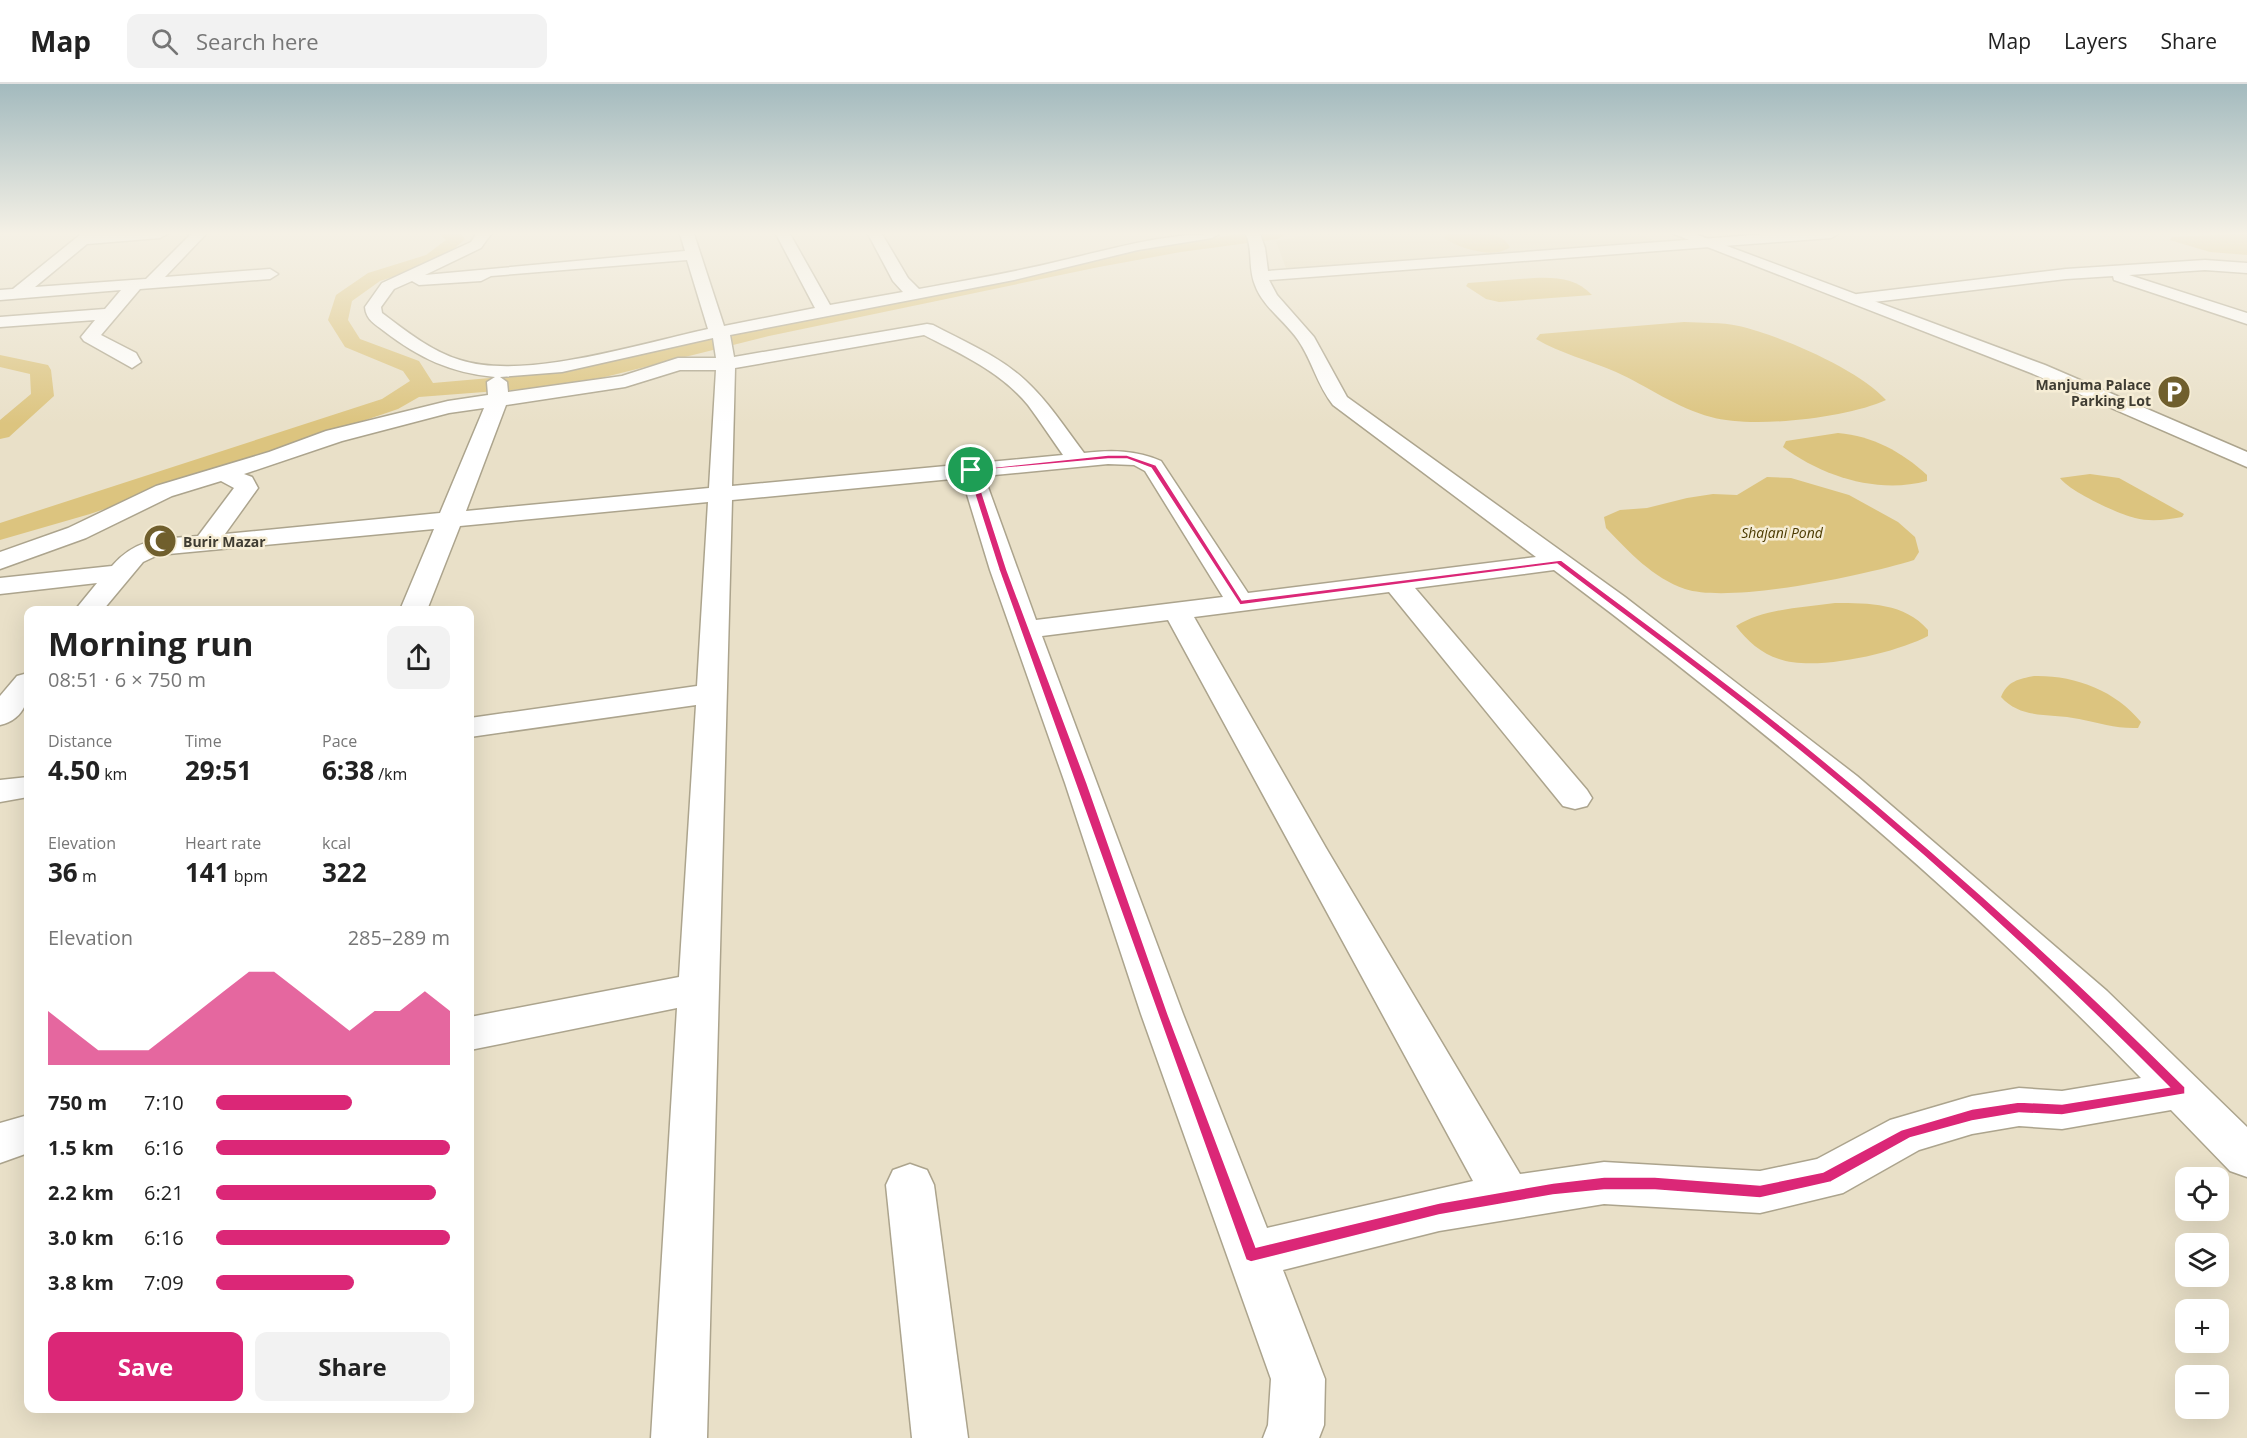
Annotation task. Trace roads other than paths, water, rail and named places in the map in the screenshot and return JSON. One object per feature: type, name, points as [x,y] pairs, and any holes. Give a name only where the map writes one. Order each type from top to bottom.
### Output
[{"type":"street","points":[[128,297],[108,314],[90,337],[129,357],[132,362]]},
{"type":"street","points":[[379,297],[373,307],[374,315],[430,356],[471,369],[497,386],[625,381],[678,364],[824,309],[902,297]]},
{"type":"street","points":[[679,1438],[722,493],[723,346],[706,297]]},
{"type":"street","points":[[818,297],[824,309]]},
{"type":"street","points":[[1271,297],[1305,338],[1332,392],[1340,401],[1559,562],[1777,727],[1845,783],[2031,946],[2181,1090],[2247,1157]]},
{"type":"street","points":[[1852,297],[2048,375],[2247,460]]},
{"type":"street","points":[[1857,299],[1871,297]]},
{"type":"street","points":[[1883,297],[2078,372],[2247,441]]},
{"type":"street","points":[[2181,297],[2247,319]]},
{"type":"street","points":[[0,322],[108,314]]},
{"type":"street","points":[[0,561],[77,533],[164,491],[224,474],[344,433],[448,406],[497,386],[526,370],[585,360],[723,346],[927,328],[986,360],[1017,383],[1034,400],[1078,460]]},
{"type":"street","points":[[416,606],[452,519],[497,386]]},
{"type":"street","points":[[92,606],[141,551],[722,493],[1127,457],[1154,466],[1240,602]]},
{"type":"street","points":[[971,470],[1026,630],[1251,1255],[1298,1379],[1296,1425],[1292,1438]]},
{"type":"street","points":[[206,543],[246,488],[244,482],[224,474]]},
{"type":"street","points":[[1026,630],[1559,562]]},
{"type":"street","points":[[0,586],[120,573]]},
{"type":"street","points":[[1395,582],[1575,798]]},
{"type":"street","points":[[1177,610],[1308,848],[1508,1198]]},
{"type":"street","points":[[0,716],[24,687]]},
{"type":"street","points":[[474,726],[713,693]]},
{"type":"street","points":[[0,791],[24,788]]},
{"type":"street","points":[[474,1032],[700,988]]},
{"type":"street","points":[[1251,1255],[1439,1209],[1604,1183],[1655,1184],[1760,1192],[1826,1178],[1906,1134],[1972,1115],[2019,1107],[2062,1110],[2181,1090]]},
{"type":"street","points":[[0,1143],[24,1135]]},
{"type":"street","points":[[910,1185],[940,1438]]},
{"type":"water","points":[[1483,297],[1563,297],[1499,302]]},
{"type":"water","points":[[1684,322],[1732,325],[1796,345],[1858,377],[1886,400],[1848,412],[1799,420],[1750,422],[1711,417],[1686,408],[1616,372],[1555,349],[1536,339],[1540,334]]},
{"type":"water","points":[[1838,433],[1886,446],[1927,475],[1927,481],[1908,485],[1889,485],[1852,480],[1815,467],[1783,447],[1786,441]]},
{"type":"water","points":[[2090,474],[2119,478],[2184,514],[2182,517],[2164,520],[2135,518],[2094,501],[2073,489],[2060,478]]},
{"type":"water","name":"Shajani Pond","points":[[1767,477],[1791,478],[1849,495],[1898,522],[1915,537],[1919,552],[1914,560],[1833,580],[1765,590],[1706,593],[1685,589],[1662,578],[1642,563],[1606,528],[1604,517],[1620,510],[1647,508],[1713,494],[1737,495]]},
{"type":"water","points":[[1835,603],[1873,604],[1909,614],[1928,630],[1928,636],[1896,649],[1855,659],[1813,663],[1794,662],[1773,657],[1750,641],[1736,626],[1771,612]]},
{"type":"water","points":[[2034,676],[2064,678],[2093,687],[2119,701],[2141,722],[2138,728],[2123,728],[2068,717],[2037,714],[2018,709],[2001,697],[2010,684]]},
{"type":"waterway","points":[[346,297],[343,299],[338,320],[352,343],[411,366],[422,382],[414,391]]},
{"type":"waterway","points":[[414,391],[524,382],[601,371],[769,330],[928,297]]},
{"type":"waterway","points":[[0,361],[40,370],[43,396],[0,432]]},
{"type":"waterway","points":[[0,532],[80,508],[390,404],[414,391]]},
{"type":"place","name":"Manjuma Palace Parking Lot","points":[[2174,392]]},
{"type":"place","name":"Burir Mazar","points":[[160,541]]}]
